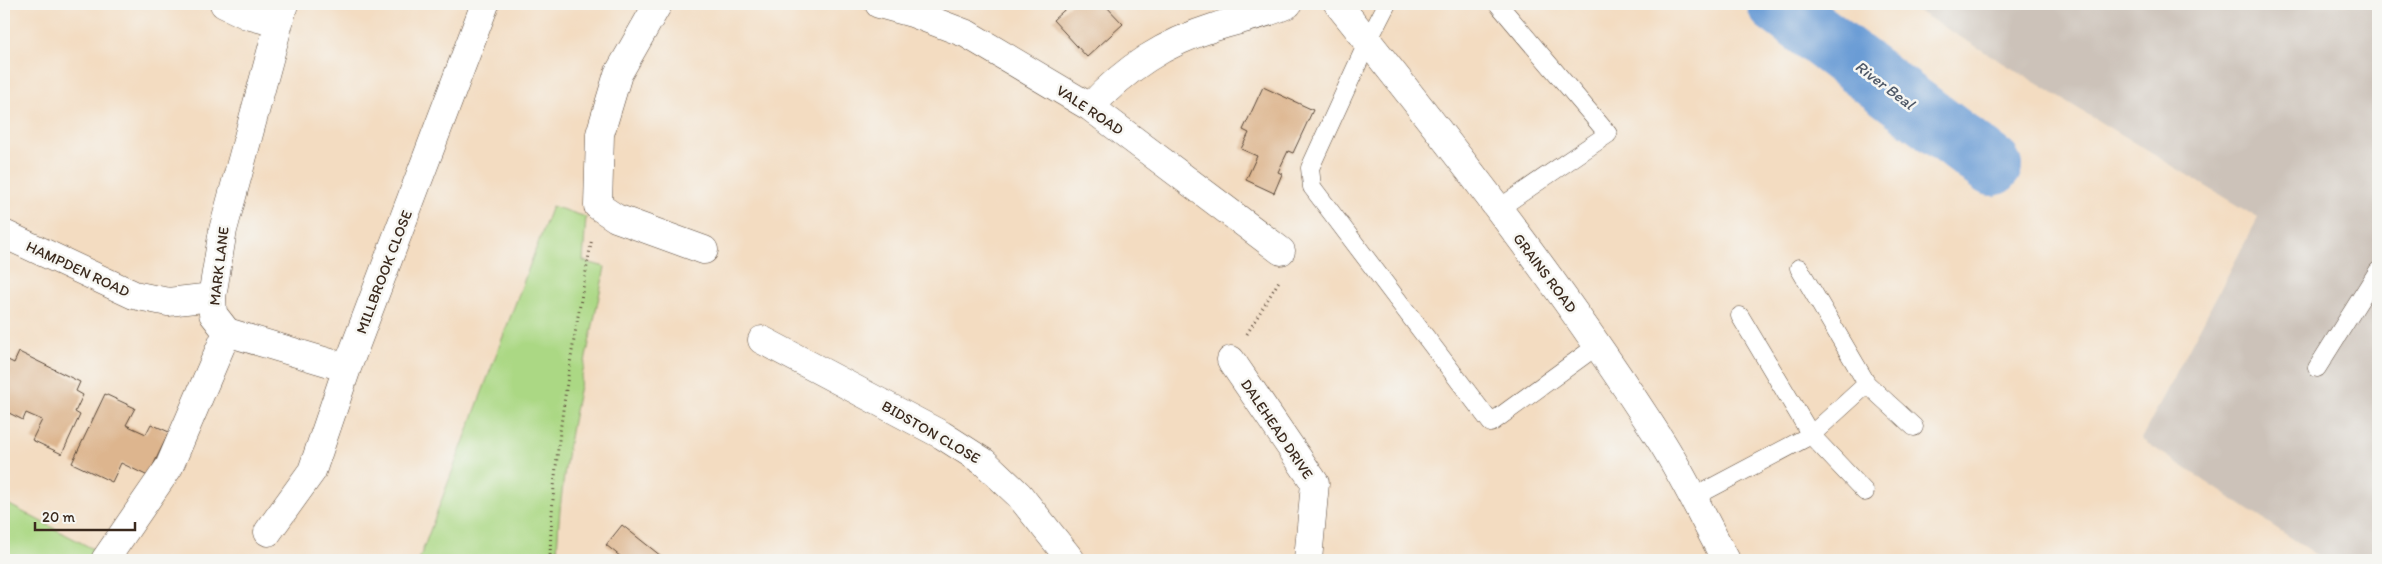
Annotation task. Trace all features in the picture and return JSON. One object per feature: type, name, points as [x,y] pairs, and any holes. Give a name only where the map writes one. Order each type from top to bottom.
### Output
[{"type":"street","points":[[224,4],[248,15],[280,14]]},
{"type":"street","name":"MILLBROOK CLOSE","points":[[268,532],[312,471],[347,368],[485,4]]},
{"type":"street","points":[[658,4],[618,74],[600,134],[598,206],[616,218],[704,250]]},
{"type":"street","name":"VALE ROAD","points":[[880,4],[912,13],[967,34],[1090,107],[1281,251]]},
{"type":"street","points":[[1090,107],[1115,80],[1161,49],[1214,27],[1275,10],[1288,4]]},
{"type":"street","name":"GRAINS ROAD","points":[[1338,4],[1498,209],[1598,345],[1664,446],[1726,560]]},
{"type":"street","name":"MARK LANE","points":[[227,332],[213,314],[212,297],[223,230],[272,56],[280,14]]},
{"type":"street","name":"HAMPDEN ROAD","points":[[4,234],[134,296],[168,302],[212,297]]},
{"type":"street","points":[[105,560],[169,467],[227,332],[347,368]]},
{"type":"street","name":"BIDSTON CLOSE","points":[[762,340],[942,436],[984,462],[1019,495],[1070,560]]},
{"type":"street","name":"DALEHEAD DRIVE","points":[[1231,360],[1314,483],[1308,560]]},
{"type":"lane","points":[[1387,4],[1310,168],[1312,187],[1491,424],[1598,345]]},
{"type":"lane","points":[[1498,4],[1608,134],[1498,209]]},
{"type":"lane","points":[[1799,268],[1867,384],[1914,427]]},
{"type":"lane","points":[[2318,368],[2378,271]]},
{"type":"lane","points":[[1740,316],[1810,435],[1865,492]]},
{"type":"lane","points":[[1692,498],[1810,435],[1867,384]]},
{"type":"path","points":[[550,560],[550,530],[569,365],[598,206]]},
{"type":"path","points":[[1231,360],[1279,282],[1281,251]]},
{"type":"shaded area","points":[[1906,4],[2378,4],[2378,560],[2325,560],[2141,439],[2258,218]]},
{"type":"green space","points":[[552,206],[586,217],[583,261],[605,267],[568,449],[559,523],[557,560],[419,560]]},
{"type":"green space","points":[[4,502],[95,550],[87,560],[4,560]]},
{"type":"building","points":[[1071,4],[1104,4],[1123,24],[1087,57],[1053,20]]},
{"type":"building","points":[[1263,87],[1313,110],[1293,153],[1288,151],[1278,172],[1282,174],[1274,193],[1246,180],[1257,156],[1241,149],[1249,133],[1243,130]]},
{"type":"building","points":[[19,352],[80,382],[76,391],[83,395],[75,412],[80,415],[62,454],[32,440],[42,420],[26,413],[23,420],[7,412],[4,418],[4,364],[6,359],[14,363]]},
{"type":"building","points":[[105,394],[135,408],[126,425],[146,434],[151,424],[169,432],[148,476],[121,463],[112,482],[72,463]]},
{"type":"building","points":[[622,525],[666,560],[619,560],[621,557],[606,545]]},
{"type":"waterway","name":"River Beal","points":[[1777,4],[1992,166]]}]
